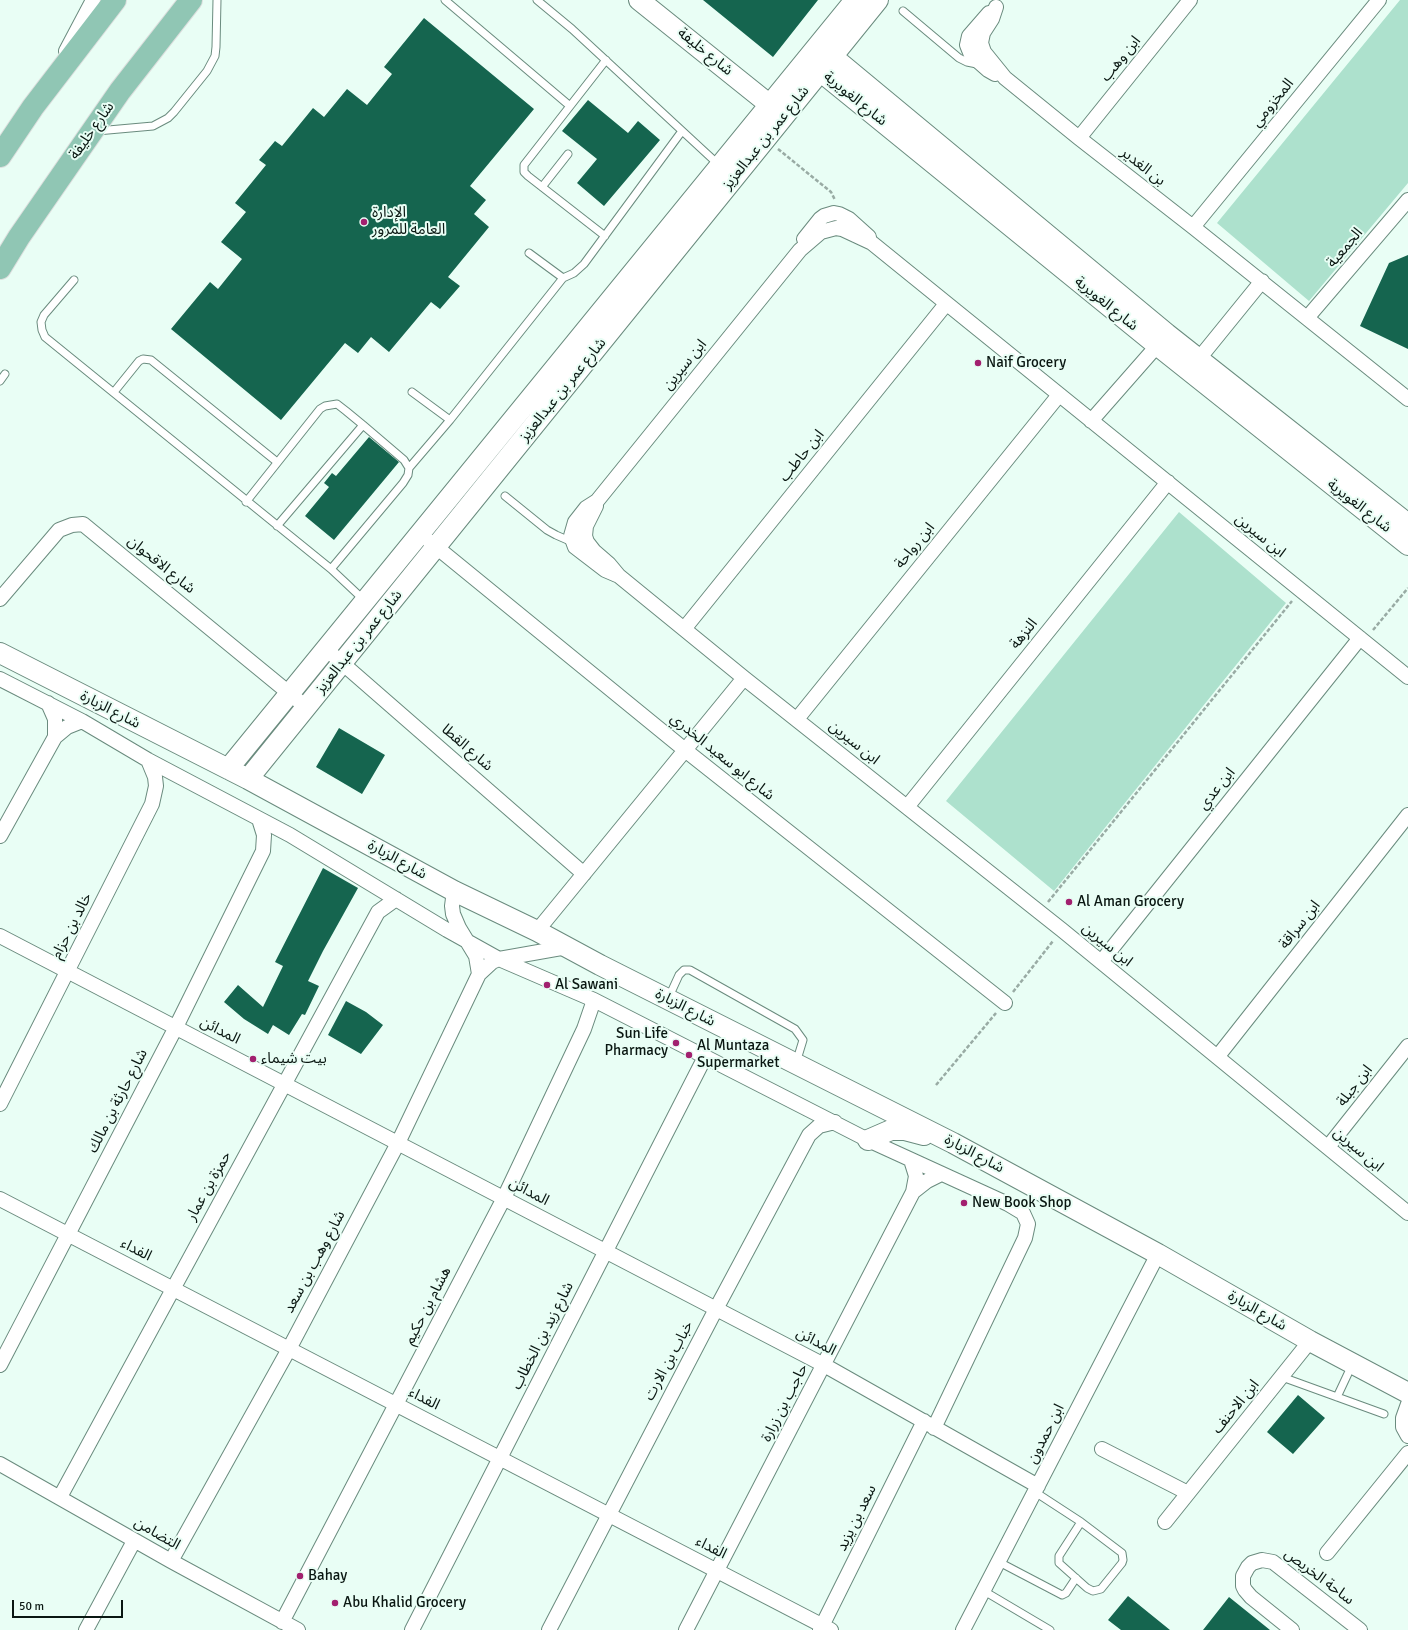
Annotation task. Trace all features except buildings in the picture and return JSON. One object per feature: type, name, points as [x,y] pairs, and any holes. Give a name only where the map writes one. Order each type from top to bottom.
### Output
[{"type":"main road","points":[[0,156],[46,90],[115,0]]},
{"type":"main road","name":"شارع خليفة","points":[[0,268],[19,237],[120,91],[191,0]]},
{"type":"street","points":[[46,90],[93,0]]},
{"type":"street","name":"شارع خليفة","points":[[640,0],[770,105]]},
{"type":"street","name":"شارع عمر بن عبدالعزيز","points":[[228,769],[326,649],[373,608],[436,547],[766,139],[853,9],[878,0]]},
{"type":"street","name":"ابن وهب","points":[[1079,138],[1190,0]]},
{"type":"street","name":"المخزومي","points":[[1193,227],[1379,0]]},
{"type":"street","name":"بن الغدير","points":[[999,4],[981,20],[967,40],[968,50],[988,70],[1005,78]]},
{"type":"street","name":"بن الغدير","points":[[999,4],[981,42],[984,52],[1005,78],[1408,399]]},
{"type":"street","name":"شارع عمر بن عبدالعزيز","points":[[248,779],[342,662],[373,608],[420,533],[770,105],[820,58]]},
{"type":"street","name":"شارع الغويرية","points":[[820,58],[1162,340],[1408,524]]},
{"type":"street","name":"الجمعية","points":[[1307,318],[1408,200]]},
{"type":"street","name":"ابن سيرين","points":[[800,250],[805,237],[820,219],[829,214],[837,214],[849,219],[864,232],[872,243],[946,304],[1408,677]]},
{"type":"street","name":"ابن سيرين","points":[[619,576],[612,574],[598,566],[578,551],[572,542],[571,531],[575,522],[586,508],[597,501],[800,250],[822,232],[831,228],[842,229],[872,243]]},
{"type":"street","points":[[1194,365],[1262,282]]},
{"type":"street","name":"ابن حاطب","points":[[684,629],[946,304]]},
{"type":"street","points":[[1091,422],[1162,340]]},
{"type":"street","name":"شارع الغويرية","points":[[1194,365],[1408,545]]},
{"type":"street","name":"ابن رواحة","points":[[797,719],[1059,395]]},
{"type":"street","name":"النزهة","points":[[907,808],[1168,482]]},
{"type":"street","name":"ابن سيرين","points":[[597,501],[594,512],[586,526],[585,536],[590,547],[609,564],[619,576],[744,678],[1102,962],[1408,1213]]},
{"type":"street","name":"شارع الاقحوان","points":[[0,599],[58,530],[72,525],[83,524],[290,692],[306,707]]},
{"type":"street","name":"شارع ابو سعيد الخدري","points":[[420,533],[686,750],[1005,1002]]},
{"type":"street","name":"ابن عدي","points":[[1102,962],[1362,640]]},
{"type":"street","name":"شارع القطا","points":[[326,649],[584,874]]},
{"type":"street","name":"شارع الزبارة","points":[[0,653],[248,779],[454,891],[537,931],[953,1143],[1158,1254],[1310,1341],[1408,1393]]},
{"type":"street","points":[[537,931],[744,678]]},
{"type":"street","name":"شارع الزبارة","points":[[0,679],[82,721],[148,760],[290,836],[499,959],[594,1000],[868,1140],[1008,1204],[1023,1213],[1028,1224],[1025,1238]]},
{"type":"street","points":[[48,703],[55,719],[55,737]]},
{"type":"street","points":[[0,836],[55,737],[67,727],[82,721]]},
{"type":"street","name":"خالد بن حزام","points":[[0,1104],[152,804],[156,786],[155,777],[148,760]]},
{"type":"street","name":"ابن سراقة","points":[[1218,1056],[1408,815]]},
{"type":"street","name":"شارع حارثة بن مالك","points":[[0,1365],[176,1027],[263,851],[264,835],[259,819]]},
{"type":"street","name":"شارع حارثة بن مالك","points":[[263,851],[275,841],[290,836]]},
{"type":"street","points":[[454,891],[452,906],[453,914],[459,928],[476,956],[479,974]]},
{"type":"street","name":"حمزة بن عمار","points":[[60,1497],[378,912],[396,899]]},
{"type":"street","name":"المدائن","points":[[0,936],[824,1365],[929,1424],[1037,1489]]},
{"type":"street","name":"شارع وهب بن سعد","points":[[171,1561],[398,1143],[479,974],[492,962],[499,959],[567,947]]},
{"type":"street","name":"هشام بن حكيم","points":[[282,1622],[504,1198],[584,1029],[594,1000]]},
{"type":"street","name":"ابن جبلة","points":[[1328,1147],[1408,1046]]},
{"type":"street","name":"شارع زيد بن الخطاب","points":[[412,1630],[705,1057]]},
{"type":"street","name":"خباب بن الارت","points":[[549,1630],[608,1514],[809,1135],[819,1126],[835,1122]]},
{"type":"street","points":[[868,1140],[891,1130],[905,1130],[953,1143]]},
{"type":"street","name":"حاجب بن زرارة","points":[[686,1630],[718,1571],[913,1192],[916,1176],[912,1160]]},
{"type":"street","name":"حاجب بن زرارة","points":[[913,1192],[926,1181],[942,1174]]},
{"type":"street","name":"الفداء","points":[[0,1199],[718,1571],[825,1628]]},
{"type":"street","name":"سعد بن يزيد","points":[[825,1628],[1025,1238]]},
{"type":"street","name":"ابن حمدون","points":[[963,1630],[1158,1254]]},
{"type":"street","name":"ابن الاحنف","points":[[1165,1522],[1310,1341]]},
{"type":"street","points":[[1408,1404],[1403,1418],[1403,1427],[1408,1436]]},
{"type":"street","points":[[1102,1449],[1188,1494]]},
{"type":"street","points":[[1327,1553],[1408,1453]]},
{"type":"street","name":"التضامن","points":[[0,1464],[60,1497],[134,1541],[298,1630]]},
{"type":"street","points":[[86,1630],[134,1541]]},
{"type":"street","name":"ساحة الخريص","points":[[1292,1630],[1251,1597],[1245,1590],[1243,1586],[1243,1576],[1252,1563],[1262,1560],[1273,1562],[1360,1630]]},
{"type":"lane","points":[[92,131],[153,126],[168,118],[174,112],[207,71],[215,56],[217,0]]},
{"type":"lane","points":[[445,0],[570,106]]},
{"type":"lane","points":[[537,0],[606,60],[720,166]]},
{"type":"lane","points":[[903,11],[959,58],[967,62],[982,64]]},
{"type":"lane","points":[[605,236],[524,172],[524,165],[606,60]]},
{"type":"lane","points":[[330,569],[403,483],[408,475],[409,468],[450,420],[563,278],[574,273],[584,264],[682,131]]},
{"type":"lane","points":[[542,187],[568,154]]},
{"type":"lane","points":[[529,253],[563,278]]},
{"type":"lane","points":[[74,280],[44,315],[41,322],[45,337],[330,569],[373,608]]},
{"type":"lane","points":[[114,392],[139,361],[143,359],[151,360],[278,462]]},
{"type":"lane","points":[[0,381],[5,374]]},
{"type":"lane","points":[[412,392],[450,420]]},
{"type":"lane","points":[[246,502],[320,409],[325,406],[337,404],[404,460],[409,468]]},
{"type":"lane","points":[[277,526],[363,425]]},
{"type":"lane","points":[[505,496],[547,530],[572,542]]},
{"type":"lane","points":[[668,999],[679,975],[684,970],[690,970],[795,1029],[803,1040],[796,1063]]},
{"type":"lane","points":[[1337,1397],[1352,1364]]},
{"type":"lane","points":[[1282,1377],[1384,1414]]},
{"type":"lane","points":[[1037,1489],[1081,1522],[1121,1552],[1123,1560],[1101,1589],[1090,1590],[1061,1566],[1058,1560],[1059,1556],[1081,1522]]},
{"type":"lane","points":[[999,1562],[1062,1595],[1066,1593],[1076,1578]]},
{"type":"lane","points":[[984,1591],[1050,1630]]},
{"type":"path","points":[[766,139],[831,192],[837,203],[837,214]]},
{"type":"path","points":[[1362,640],[1408,588]]},
{"type":"path","points":[[1040,912],[1301,590]]},
{"type":"green space","points":[[1400,0],[1408,0],[1408,183],[1309,301],[1217,223]]},
{"type":"green space","points":[[1179,512],[1286,603],[1054,891],[946,801]]},
{"type":"place","name":"الإدارة العامة للمرور","points":[[364,222]]},
{"type":"place","name":"Naif Grocery","points":[[978,363]]},
{"type":"place","name":"Al Aman Grocery","points":[[1069,902]]},
{"type":"place","name":"Al Sawani","points":[[547,985]]},
{"type":"place","name":"Sun Life Pharmacy","points":[[676,1043]]},
{"type":"place","name":"Al Muntaza Supermarket","points":[[689,1055]]},
{"type":"place","name":"بيت شيماء","points":[[253,1059]]},
{"type":"place","name":"New Book Shop","points":[[964,1203]]},
{"type":"place","name":"Bahay","points":[[300,1576]]},
{"type":"place","name":"Abu Khalid Grocery","points":[[335,1603]]}]
